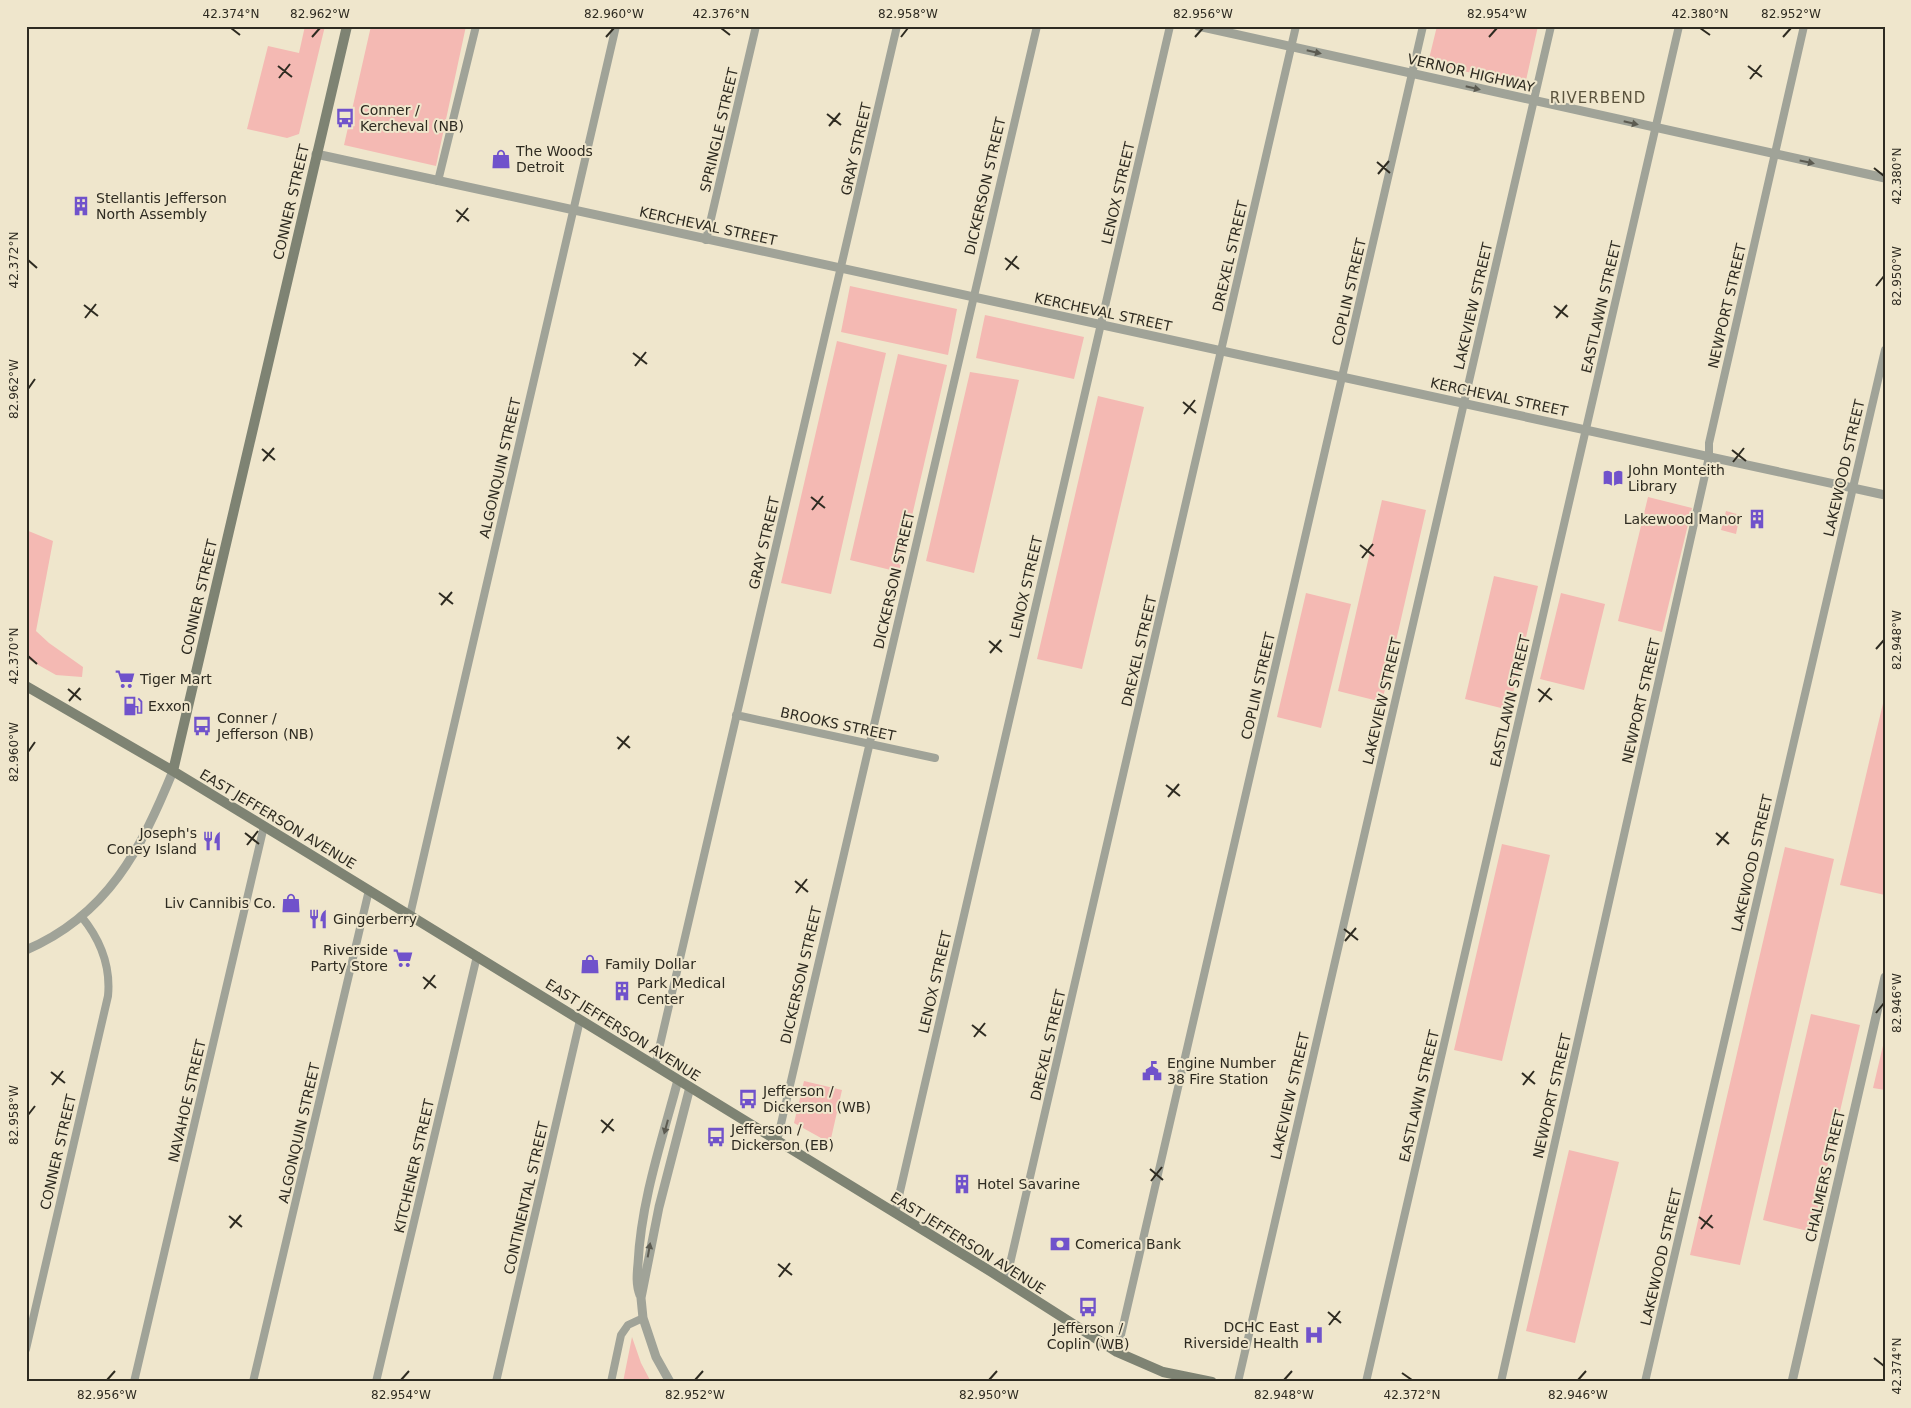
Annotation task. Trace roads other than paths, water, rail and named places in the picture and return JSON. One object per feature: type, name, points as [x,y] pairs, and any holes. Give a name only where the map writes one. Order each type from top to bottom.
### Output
[{"type":"main road","name":"CONNER STREET","points":[[173,771],[347,26]]},
{"type":"main road","name":"EAST JEFFERSON AVENUE","points":[[26,686],[173,771],[410,915],[1006,1281],[1117,1352],[1163,1372],[1212,1382]]},
{"type":"street","points":[[438,181],[476,26]]},
{"type":"street","name":"ALGONQUIN STREET","points":[[410,915],[616,26]]},
{"type":"street","name":"SPRINGLE STREET","points":[[706,240],[756,26]]},
{"type":"street","name":"GRAY STREET","points":[[655,1066],[897,26]]},
{"type":"street","name":"DICKERSON STREET","points":[[777,1141],[1037,26]]},
{"type":"street","name":"LENOX STREET","points":[[895,1213],[1170,26]]},
{"type":"street","name":"VERNOR HIGHWAY","points":[[1198,26],[1885,178]]},
{"type":"street","name":"DREXEL STREET","points":[[1006,1281],[1296,26]]},
{"type":"street","name":"COPLIN STREET","points":[[1117,1352],[1423,26]]},
{"type":"street","name":"LAKEVIEW STREET","points":[[1238,1382],[1551,26]]},
{"type":"street","name":"EASTLAWN STREET","points":[[1366,1382],[1679,26]]},
{"type":"street","name":"NEWPORT STREET","points":[[1501,1382],[1710,457],[1709,443],[1804,26]]},
{"type":"street","name":"KERCHEVAL STREET","points":[[316,154],[1885,495]]},
{"type":"street","name":"LAKEWOOD STREET","points":[[1645,1382],[1885,350]]},
{"type":"street","name":"BROOKS STREET","points":[[736,715],[935,758]]},
{"type":"street","name":"CONNER STREET","points":[[26,1349],[108,996],[110,980],[106,959],[92,930],[81,916],[120,877],[140,844],[173,771]]},
{"type":"street","name":"NAVAHOE STREET","points":[[134,1382],[264,826]]},
{"type":"street","name":"ALGONQUIN STREET","points":[[253,1382],[369,890]]},
{"type":"street","points":[[26,950],[66,928],[81,916]]},
{"type":"street","name":"KITCHENER STREET","points":[[376,1382],[476,956]]},
{"type":"street","name":"CHALMERS STREET","points":[[1792,1382],[1885,977]]},
{"type":"street","name":"CONTINENTAL STREET","points":[[496,1382],[580,1020]]},
{"type":"street","points":[[670,1382],[656,1356],[643,1318],[637,1278],[644,1208],[678,1080]]},
{"type":"street","points":[[641,1298],[658,1207],[690,1088]]},
{"type":"street","points":[[611,1382],[621,1335],[628,1325],[643,1318]]},
{"type":"place","name":"Conner / Kercheval (NB)","points":[[345,118]]},
{"type":"place","name":"The Woods Detroit","points":[[501,159]]},
{"type":"place","name":"Stellantis Jefferson North Assembly","points":[[81,206]]},
{"type":"place","name":"John Monteith Library","points":[[1613,478]]},
{"type":"place","name":"Lakewood Manor","points":[[1757,519]]},
{"type":"place","name":"Tiger Mart","points":[[125,679]]},
{"type":"place","name":"Exxon","points":[[133,706]]},
{"type":"place","name":"Conner / Jefferson (NB)","points":[[202,726]]},
{"type":"place","name":"Joseph's Coney Island","points":[[212,841]]},
{"type":"place","name":"Liv Cannibis Co.","points":[[291,903]]},
{"type":"place","name":"Gingerberry","points":[[318,919]]},
{"type":"place","name":"Riverside Party Store","points":[[403,958]]},
{"type":"place","name":"Family Dollar","points":[[590,964]]},
{"type":"place","name":"Park Medical Center","points":[[622,991]]},
{"type":"place","name":"Engine Number 38 Fire Station","points":[[1152,1071]]},
{"type":"place","name":"Jefferson / Dickerson (WB)","points":[[748,1099]]},
{"type":"place","name":"Jefferson / Dickerson (EB)","points":[[716,1137]]},
{"type":"place","name":"Hotel Savarine","points":[[962,1184]]},
{"type":"place","name":"Comerica Bank","points":[[1060,1244]]},
{"type":"place","name":"Jefferson / Coplin (WB)","points":[[1088,1307]]},
{"type":"place","name":"DCHC East Riverside Health","points":[[1314,1335]]},
{"type":"district","name":"RIVERBEND","points":[[1598,98]]}]
